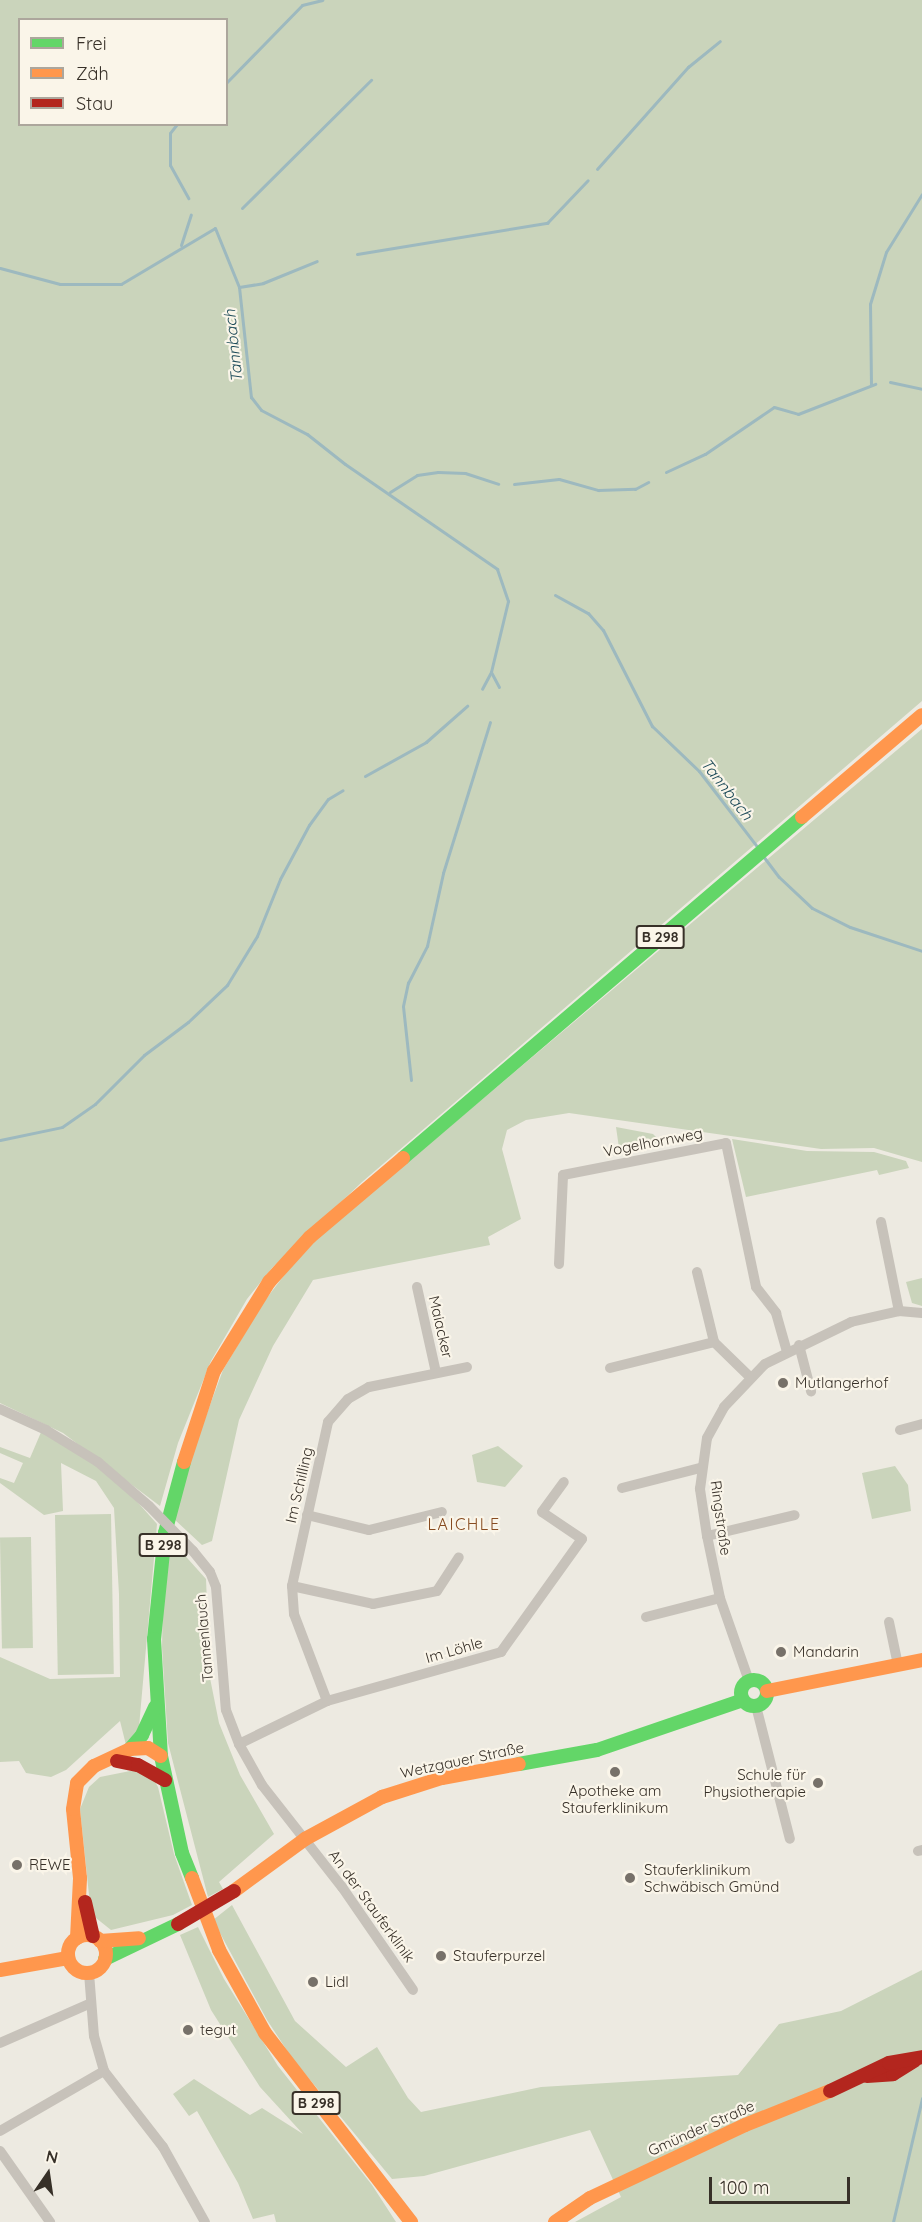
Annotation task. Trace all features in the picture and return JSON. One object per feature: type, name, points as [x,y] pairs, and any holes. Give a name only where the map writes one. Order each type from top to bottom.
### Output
[{"type":"main road","name":"B 298","points":[[411,2222],[293,2073],[240,1990],[193,1888],[165,1780],[156,1703],[156,1606],[165,1533],[179,1468],[214,1371],[244,1317],[281,1268],[334,1214],[922,715]]},
{"type":"main road","points":[[767,1691],[922,1660]]},
{"type":"main road","points":[[749,1681],[760,1682],[767,1691],[764,1702],[756,1706],[743,1700],[743,1687],[749,1681]]},
{"type":"main road","name":"Wetzgauer Straße","points":[[88,1973],[99,1969],[105,1959],[178,1924],[234,1891],[305,1839],[346,1814],[412,1786],[597,1750],[743,1700]]},
{"type":"main road","points":[[130,1749],[150,1720],[156,1703]]},
{"type":"main road","points":[[88,1973],[73,1968],[68,1958],[70,1945],[77,1938],[80,1878],[73,1798],[77,1783],[94,1766],[130,1749],[148,1748],[161,1756]]},
{"type":"main road","points":[[94,1766],[161,1756]]},
{"type":"main road","points":[[117,1761],[148,1768],[165,1780]]},
{"type":"main road","points":[[80,1878],[105,1959]]},
{"type":"main road","name":"Wetzgauer Straße","points":[[77,1938],[147,1937]]},
{"type":"main road","points":[[0,1970],[68,1958]]},
{"type":"main road","name":"Gmünder Straße","points":[[555,2222],[590,2198],[680,2155],[867,2076],[889,2063],[919,2058]]},
{"type":"street","name":"Vogelhornweg","points":[[559,1264],[563,1175],[726,1143],[756,1287],[776,1313],[787,1352]]},
{"type":"street","points":[[880,1222],[899,1311]]},
{"type":"street","points":[[697,1272],[714,1342],[750,1377]]},
{"type":"street","name":"Maiacker","points":[[417,1287],[436,1373]]},
{"type":"street","name":"Ringstraße","points":[[749,1681],[720,1599],[707,1536],[700,1468],[707,1438],[724,1407],[750,1377],[799,1345],[851,1322],[899,1311],[922,1313]]},
{"type":"street","points":[[609,1368],[714,1342]]},
{"type":"street","points":[[799,1345],[811,1391]]},
{"type":"street","name":"Im Schilling","points":[[327,1701],[294,1614],[292,1586],[328,1422],[348,1399],[369,1387],[467,1367]]},
{"type":"street","name":"Tannenlauch","points":[[0,1409],[46,1430],[98,1462],[149,1506],[210,1572],[216,1587],[226,1710],[239,1744],[262,1785],[305,1839]]},
{"type":"street","points":[[900,1430],[922,1424]]},
{"type":"street","points":[[622,1488],[700,1468]]},
{"type":"street","name":"Im Löhle","points":[[239,1744],[327,1701],[501,1652],[582,1539],[542,1512],[564,1482]]},
{"type":"street","points":[[307,1515],[369,1530],[442,1512]]},
{"type":"street","points":[[707,1536],[795,1515]]},
{"type":"street","points":[[292,1586],[373,1604],[436,1591],[459,1557]]},
{"type":"street","points":[[646,1617],[720,1599]]},
{"type":"street","points":[[889,1622],[898,1665]]},
{"type":"street","points":[[756,1706],[790,1839]]},
{"type":"street","name":"An der Stauferklinik","points":[[305,1839],[413,1990]]},
{"type":"street","points":[[88,1973],[89,2004],[104,2071],[163,2146],[205,2222]]},
{"type":"street","points":[[0,2043],[89,2004]]},
{"type":"street","points":[[0,2131],[104,2071]]},
{"type":"street","points":[[0,2151],[50,2222]]},
{"type":"green space","points":[[0,0],[922,0],[922,701],[362,1182],[272,1268],[247,1299],[211,1361],[178,1443],[160,1506],[63,1433],[0,1403]]},
{"type":"green space","points":[[922,729],[922,1162],[874,1148],[821,1149],[569,1113],[526,1120],[507,1130],[502,1149],[521,1219],[488,1237],[490,1245],[313,1280],[273,1346],[239,1420],[212,1541],[202,1545],[174,1519],[190,1459],[223,1370],[263,1303],[289,1269],[321,1235]]},
{"type":"green space","points":[[616,1127],[653,1134],[661,1142],[619,1148]]},
{"type":"green space","points":[[732,1139],[807,1151],[874,1152],[906,1161],[909,1168],[879,1175],[877,1170],[746,1197]]},
{"type":"green space","points":[[922,1278],[922,1306],[912,1303],[906,1282]]},
{"type":"green space","points":[[42,1430],[72,1447],[125,1488],[157,1524],[139,1727],[126,1745],[120,1721],[66,1770],[51,1777],[26,1773],[19,1761],[0,1762],[0,1657],[50,1679],[120,1677],[119,1594],[114,1508],[96,1481],[61,1463],[63,1511],[44,1515],[0,1483],[0,1478],[14,1483],[23,1463],[0,1453],[0,1447],[30,1458]]},
{"type":"green space","points":[[498,1446],[523,1466],[505,1487],[477,1482],[472,1455]]},
{"type":"green space","points":[[895,1466],[908,1485],[911,1511],[872,1519],[862,1473]]},
{"type":"green space","points":[[111,1514],[114,1674],[58,1675],[55,1515]]},
{"type":"green space","points":[[31,1537],[33,1648],[2,1649],[0,1538]]},
{"type":"green space","points":[[171,1540],[206,1579],[210,1678],[219,1723],[240,1775],[274,1834],[219,1882],[223,1889],[208,1897],[168,1743],[162,1647],[163,1597]]},
{"type":"green space","points":[[135,1770],[153,1778],[158,1787],[174,1854],[192,1905],[173,1915],[111,1930],[91,1914],[80,1809],[89,1787],[100,1777]]},
{"type":"green space","points":[[232,1905],[295,2021],[346,2067],[377,2047],[408,2098],[421,2112],[541,2087],[738,2075],[779,2024],[841,2011],[922,1970],[922,2222],[575,2222],[621,2197],[590,2130],[424,2176],[392,2179],[292,2058],[267,2020],[213,1920]]},
{"type":"green space","points":[[198,1927],[224,1979],[278,2066],[372,2185],[396,2222],[276,2222],[274,2214],[253,2219],[238,2183],[197,2111],[189,2116],[173,2094],[194,2079],[250,2115],[262,2108],[303,2134],[260,2087],[211,2010],[180,1935]]},
{"type":"waterway","points":[[228,81],[302,5],[322,0]]},
{"type":"waterway","points":[[597,169],[688,67],[720,41]]},
{"type":"waterway","points":[[242,208],[371,80]]},
{"type":"waterway","points":[[175,126],[170,133],[170,165],[188,198]]},
{"type":"waterway","points":[[357,254],[547,223],[588,180]]},
{"type":"waterway","points":[[871,385],[870,304],[886,252],[922,194]]},
{"type":"waterway","points":[[181,245],[191,215]]},
{"type":"waterway","name":"Tannbach","points":[[0,268],[60,284],[121,284],[215,228],[239,287],[251,397],[261,410],[307,434],[345,464],[497,569],[508,601],[491,672],[482,689]]},
{"type":"waterway","points":[[239,287],[263,283],[317,261]]},
{"type":"waterway","points":[[890,382],[922,389]]},
{"type":"waterway","points":[[666,472],[705,454],[774,407],[798,414],[875,384]]},
{"type":"waterway","points":[[390,492],[417,475],[438,472],[465,473],[498,484]]},
{"type":"waterway","points":[[514,484],[559,479],[598,490],[635,489],[648,482]]},
{"type":"waterway","name":"Tannbach","points":[[555,595],[588,613],[603,630],[652,726],[699,771],[758,848]]},
{"type":"waterway","points":[[491,672],[499,687]]},
{"type":"waterway","points":[[365,776],[426,742],[467,706]]},
{"type":"waterway","points":[[411,1080],[403,1006],[408,983],[427,946],[443,873],[490,722]]},
{"type":"waterway","points":[[0,1140],[62,1127],[95,1104],[144,1055],[188,1022],[227,985],[257,936],[280,879],[309,825],[328,799],[343,790]]},
{"type":"waterway","name":"Tannbach","points":[[763,856],[779,877],[812,908],[850,927],[922,951]]},
{"type":"waterway","points":[[893,2222],[922,2098]]},
{"type":"traffic: fast","points":[[403,1158],[802,817]]},
{"type":"traffic: fast","points":[[184,1462],[165,1533],[154,1639],[161,1756],[182,1853],[192,1878]]},
{"type":"traffic: fast","points":[[754,1680],[763,1684],[767,1693],[763,1702],[754,1706],[745,1702],[741,1693],[745,1684],[754,1680]]},
{"type":"traffic: fast","points":[[519,1764],[597,1750],[743,1700]]},
{"type":"traffic: fast","points":[[130,1749],[142,1735],[155,1707]]},
{"type":"traffic: fast","points":[[105,1959],[178,1924]]},
{"type":"traffic: slow","points":[[802,817],[922,715]]},
{"type":"traffic: slow","points":[[184,1462],[214,1371],[269,1282],[310,1237],[403,1158]]},
{"type":"traffic: slow","points":[[767,1691],[922,1660]]},
{"type":"traffic: slow","points":[[77,1938],[80,1878],[73,1809],[77,1783],[94,1766],[130,1749],[148,1748],[161,1756]]},
{"type":"traffic: slow","points":[[234,1891],[305,1839],[382,1797],[442,1778],[519,1764]]},
{"type":"traffic: slow","points":[[192,1878],[219,1950],[265,2033],[411,2222]]},
{"type":"traffic: slow","points":[[87,1935],[94,1936],[100,1941],[105,1947],[106,1954],[105,1961],[100,1967],[94,1972],[87,1973],[80,1972],[74,1967],[69,1961],[68,1954],[69,1947],[74,1941],[80,1936],[87,1935]]},
{"type":"traffic: slow","points":[[100,1941],[139,1938]]},
{"type":"traffic: slow","points":[[0,1970],[68,1958]]},
{"type":"traffic: slow","points":[[555,2222],[590,2198],[745,2125],[830,2091]]},
{"type":"traffic: jam","points":[[117,1761],[138,1765],[165,1780]]},
{"type":"traffic: jam","points":[[178,1924],[234,1891]]},
{"type":"traffic: jam","points":[[85,1902],[93,1936]]},
{"type":"traffic: jam","points":[[830,2091],[889,2063],[922,2057]]},
{"type":"traffic: jam","points":[[867,2076],[893,2074],[915,2060]]},
{"type":"place","name":"Mutlangerhof","points":[[783,1383]]},
{"type":"place","name":"Mandarin","points":[[781,1652]]},
{"type":"place","name":"Apotheke am Stauferklinikum","points":[[615,1772]]},
{"type":"place","name":"Schule für Physiotherapie","points":[[818,1783]]},
{"type":"place","name":"REWE","points":[[17,1865]]},
{"type":"place","name":"Stauferklinikum Schwäbisch Gmünd","points":[[630,1878]]},
{"type":"place","name":"Stauferpurzel","points":[[441,1956]]},
{"type":"place","name":"Lidl","points":[[313,1982]]},
{"type":"place","name":"tegut","points":[[188,2030]]},
{"type":"district","name":"LAICHLE","points":[[464,1524]]}]
